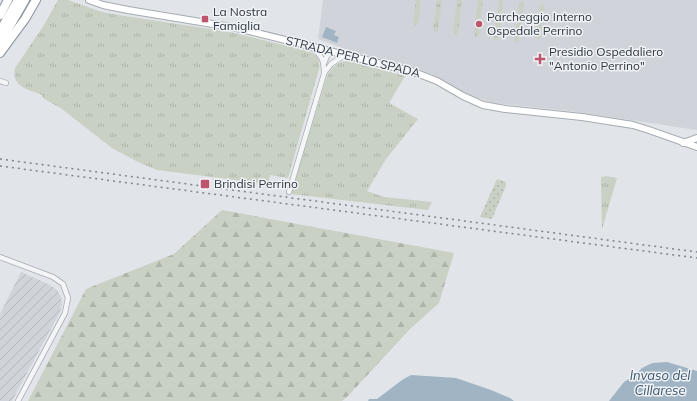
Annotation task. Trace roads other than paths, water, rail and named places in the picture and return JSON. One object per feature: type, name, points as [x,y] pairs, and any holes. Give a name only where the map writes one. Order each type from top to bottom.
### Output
[{"type":"highway","points":[[0,15],[8,0]]},
{"type":"highway","points":[[0,31],[18,0]]},
{"type":"highway","points":[[0,43],[25,0]]},
{"type":"highway","points":[[0,53],[25,19],[36,0]]},
{"type":"street","name":"STRADA PER LO SPADA","points":[[89,0],[128,10],[237,28],[414,72],[437,81],[463,96],[483,105],[633,125],[697,147]]},
{"type":"street","points":[[289,192],[324,74],[324,64],[322,58],[311,46]]},
{"type":"street","points":[[324,64],[331,51]]},
{"type":"street","points":[[331,51],[331,64]]},
{"type":"street","points":[[324,74],[331,64],[345,55]]},
{"type":"street","points":[[0,81],[6,83]]},
{"type":"street","points":[[683,142],[697,138]]},
{"type":"street","points":[[0,257],[53,277],[63,284],[68,298],[65,313],[18,401]]},
{"type":"water","points":[[326,27],[336,31],[334,35],[339,37],[337,43],[322,37]]},
{"type":"water","name":"Invaso del Cillarese","points":[[667,362],[697,371],[697,401],[609,401],[624,382],[634,376],[642,368],[653,363]]},
{"type":"water","points":[[411,375],[456,378],[491,390],[514,401],[368,401],[369,399],[377,399]]},
{"type":"railway","points":[[0,159],[697,252]]},
{"type":"railway","points":[[0,166],[697,258]]},
{"type":"place","name":"La Nostra Famiglia","points":[[205,19]]},
{"type":"place","name":"Parcheggio Interno Ospedale Perrino","points":[[479,24]]},
{"type":"place","name":"Presidio Ospedaliero \"Antonio Perrino\"","points":[[540,59]]},
{"type":"place","name":"Brindisi Perrino","points":[[205,184]]}]
